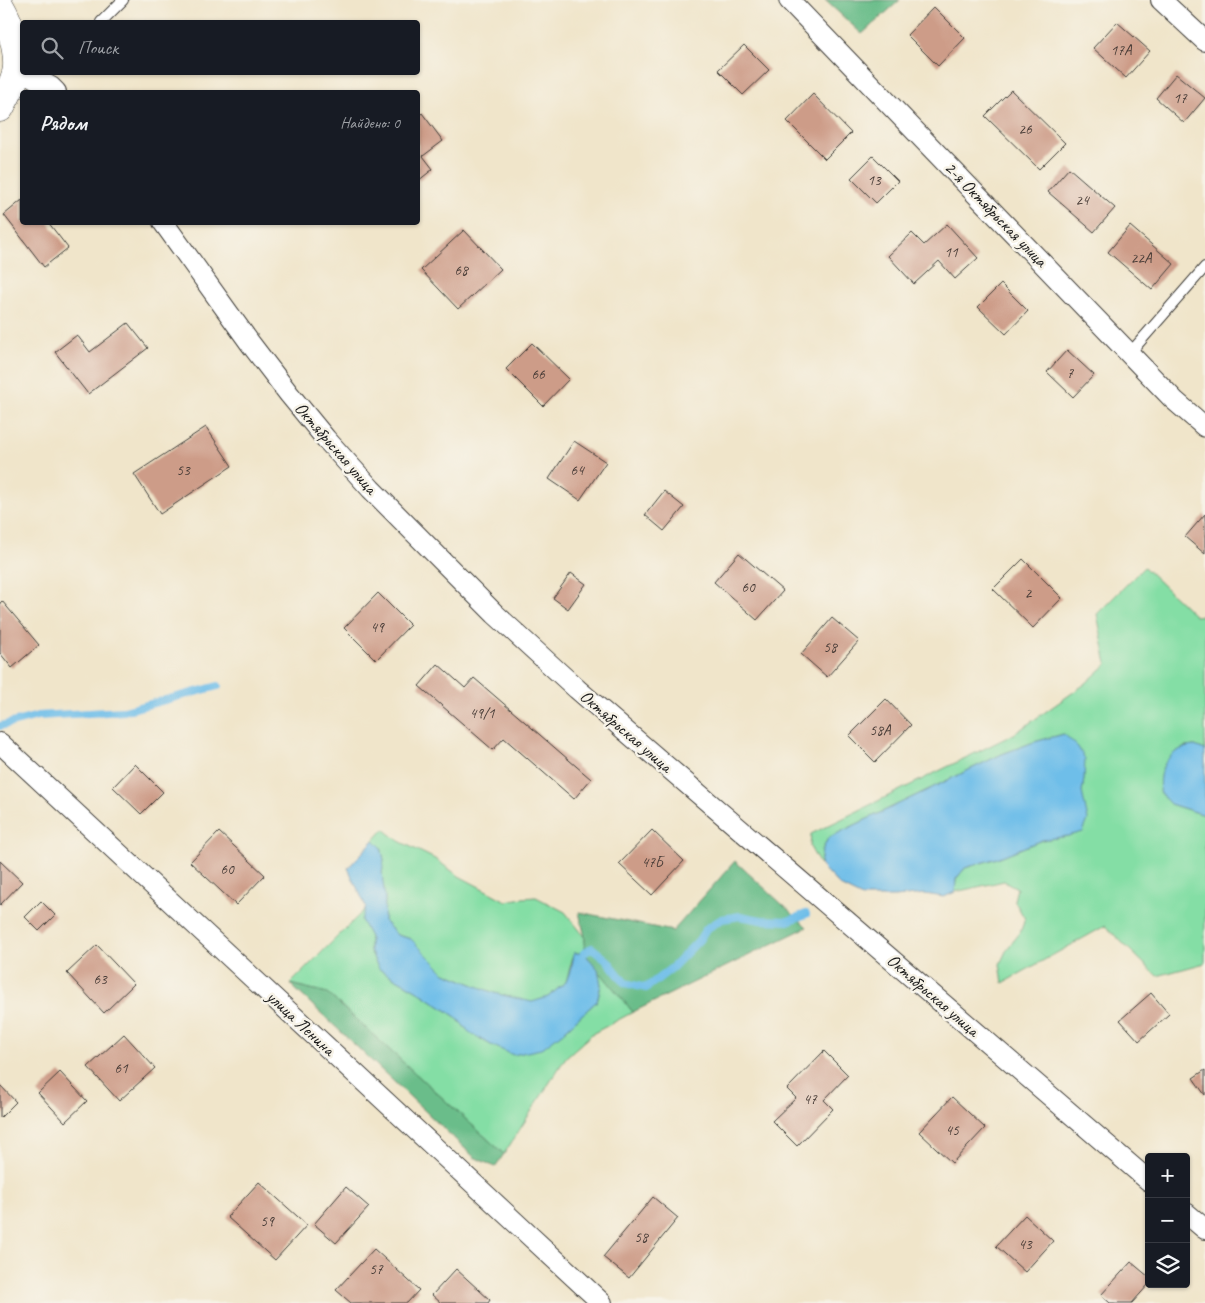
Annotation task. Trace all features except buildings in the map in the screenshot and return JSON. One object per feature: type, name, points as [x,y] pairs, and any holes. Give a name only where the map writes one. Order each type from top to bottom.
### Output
[{"type":"street","name":"2-я Октябрьская улица","points":[[789,0],[1174,400],[1205,426]]},
{"type":"street","points":[[1161,0],[1205,41]]},
{"type":"street","points":[[0,6],[4,12],[20,63]]},
{"type":"street","points":[[0,108],[20,73]]},
{"type":"street","points":[[31,75],[54,90]]},
{"type":"street","name":"Октябрьская улица","points":[[165,225],[250,343],[326,439],[371,489],[495,614],[577,689],[1145,1178]]},
{"type":"street","name":"улица Ленина","points":[[0,743],[602,1303]]},
{"type":"street","points":[[1190,1216],[1205,1229]]},
{"type":"lane","points":[[102,20],[123,0]]},
{"type":"lane","points":[[1130,353],[1205,267]]},
{"type":"green space","points":[[825,0],[900,0],[862,34]]},
{"type":"green space","points":[[1144,567],[1195,616],[1205,615],[1205,750],[1195,746],[1184,747],[1170,804],[1205,815],[1205,963],[1157,976],[1105,926],[1003,983],[1000,964],[1007,949],[1020,933],[1025,919],[1014,900],[1017,888],[1004,881],[955,892],[956,879],[965,868],[997,858],[1042,840],[1068,836],[1082,792],[1084,779],[1064,734],[1034,742],[1002,754],[828,838],[822,851],[820,865],[810,847],[811,834],[1014,734],[1085,684],[1107,664],[1097,614]]},
{"type":"green space","points":[[384,829],[399,841],[435,859],[459,876],[506,901],[536,897],[565,912],[585,937],[584,953],[574,953],[566,982],[548,997],[532,1003],[494,993],[445,973],[411,939],[397,935],[384,921],[385,898],[382,874],[384,860],[381,847],[374,840]]},
{"type":"green space","points":[[735,861],[807,927],[633,1012],[584,953],[585,937],[579,912],[673,931]]},
{"type":"green space","points":[[366,908],[362,920],[370,937],[370,951],[379,969],[416,990],[456,1017],[469,1032],[491,1045],[562,1033],[597,1001],[601,985],[598,969],[633,1012],[592,1034],[566,1057],[504,1154],[327,993],[290,984]]},
{"type":"green space","points":[[290,984],[327,993],[504,1154],[495,1167],[474,1157]]},
{"type":"water","points":[[1064,734],[1078,747],[1085,759],[1082,792],[1088,820],[1083,832],[1042,840],[997,858],[965,868],[956,879],[955,892],[944,897],[925,894],[895,897],[862,897],[840,886],[820,865],[822,851],[828,838],[1002,754],[1034,742]]},
{"type":"water","points":[[1195,746],[1205,750],[1205,815],[1170,804],[1159,792],[1160,776],[1168,759],[1177,751]]},
{"type":"water","points":[[374,840],[381,847],[384,860],[382,874],[385,898],[384,921],[397,935],[411,939],[445,973],[494,993],[532,1002],[548,997],[566,982],[574,953],[584,953],[598,969],[601,985],[597,1001],[562,1033],[541,1049],[513,1055],[469,1032],[456,1017],[416,990],[379,969],[370,951],[370,937],[361,920],[366,907],[348,868]]},
{"type":"waterway","points":[[0,726],[38,716],[124,711],[218,686]]},
{"type":"waterway","points":[[584,953],[592,948],[607,960],[625,983],[646,988],[673,967],[699,940],[706,929],[722,919],[740,916],[761,920],[788,921],[806,914]]}]
